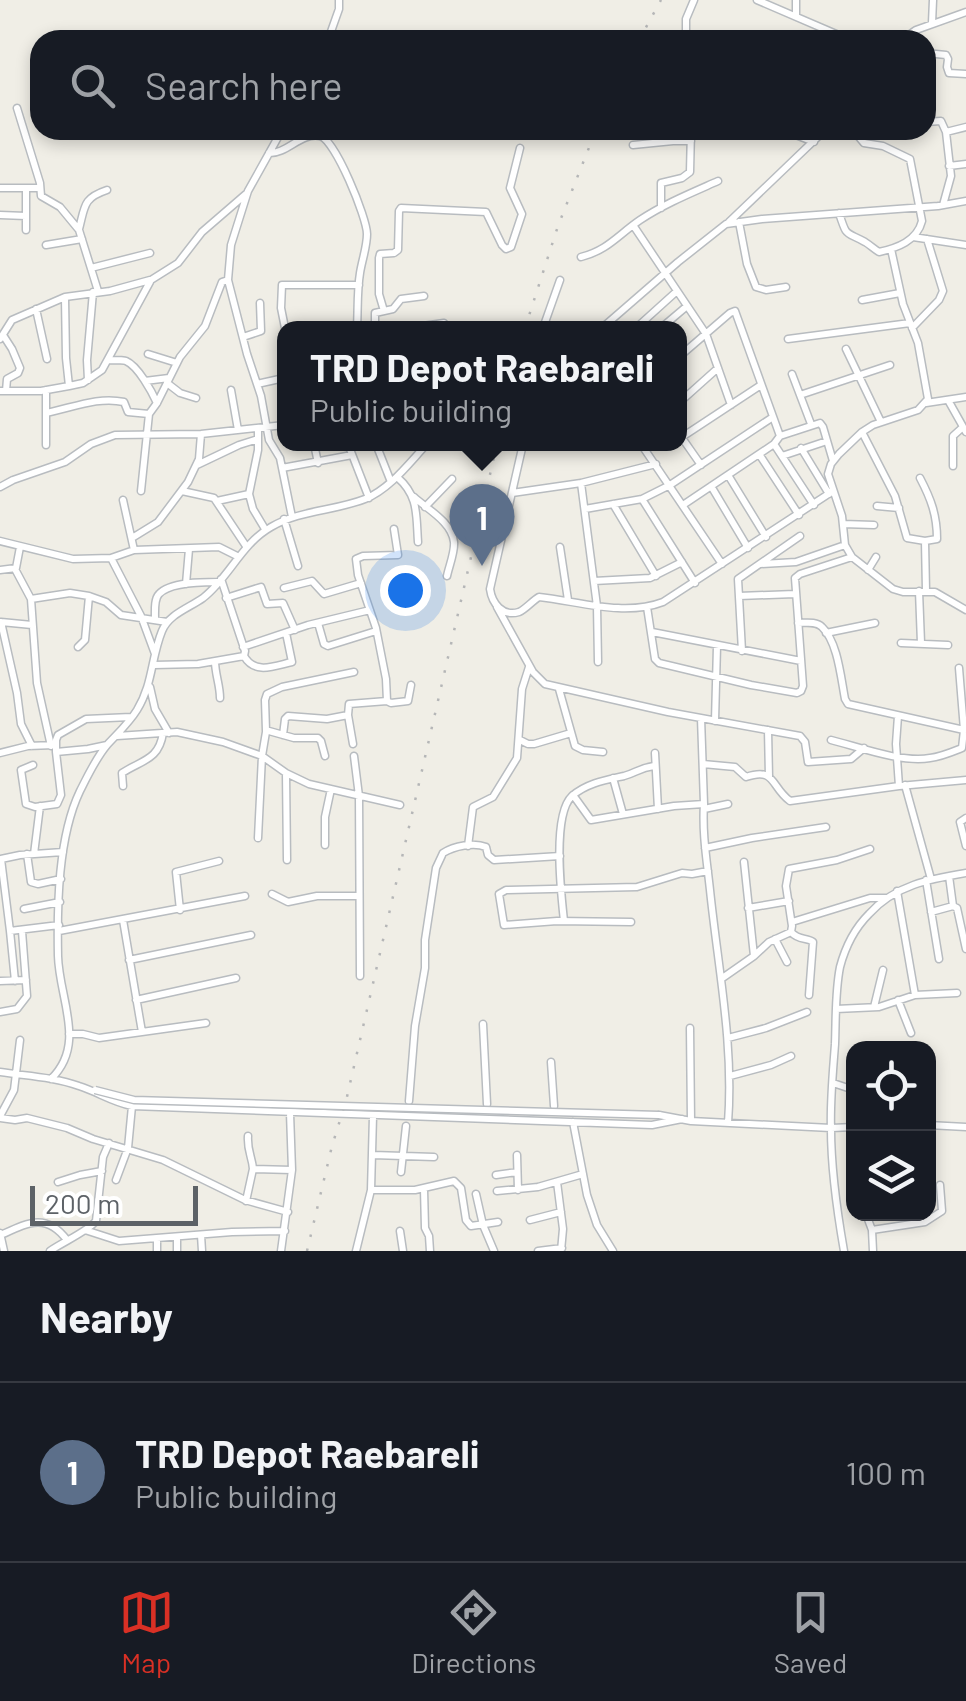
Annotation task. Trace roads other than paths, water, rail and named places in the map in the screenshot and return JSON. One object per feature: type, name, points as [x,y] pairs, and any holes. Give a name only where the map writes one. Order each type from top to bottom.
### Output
[{"type":"street","points":[[331,30],[339,0]]},
{"type":"street","points":[[686,30],[694,0]]},
{"type":"street","points":[[756,0],[828,30]]},
{"type":"street","points":[[796,0],[796,15]]},
{"type":"street","points":[[932,23],[933,0]]},
{"type":"street","points":[[917,30],[966,12]]},
{"type":"street","points":[[936,54],[946,55],[952,74],[966,74]]},
{"type":"street","points":[[17,108],[42,198],[60,207],[79,230],[90,268],[96,292],[88,380]]},
{"type":"street","points":[[936,121],[941,120],[946,132],[950,166],[951,180],[943,205]]},
{"type":"street","points":[[946,132],[966,127]]},
{"type":"street","points":[[265,530],[252,509],[249,494],[264,407],[228,280],[232,245],[248,191],[276,140]]},
{"type":"street","points":[[269,152],[275,154],[300,140]]},
{"type":"street","points":[[326,140],[367,228],[357,321]]},
{"type":"street","points":[[610,321],[726,224],[814,142],[809,140]]},
{"type":"street","points":[[839,213],[850,236],[876,251],[891,249],[920,229],[922,221],[910,159],[861,140]]},
{"type":"street","points":[[633,145],[692,141],[690,172],[660,183],[661,208]]},
{"type":"street","points":[[384,311],[378,294],[379,258],[380,254],[398,250],[402,208],[486,212],[496,234],[509,248],[522,216],[510,188],[520,148]]},
{"type":"street","points":[[950,166],[966,164]]},
{"type":"street","points":[[581,257],[604,248],[661,208],[718,182]]},
{"type":"street","points":[[0,188],[40,188]]},
{"type":"street","points":[[26,188],[26,230]]},
{"type":"street","points":[[79,230],[87,200],[106,190]]},
{"type":"street","points":[[152,280],[102,370],[69,386],[3,391],[7,379],[20,368],[12,348],[2,337],[12,320],[65,297],[152,280],[178,262],[202,232],[248,191]]},
{"type":"street","points":[[726,224],[966,201]]},
{"type":"street","points":[[0,215],[26,216]]},
{"type":"street","points":[[740,222],[756,287],[786,287]]},
{"type":"street","points":[[634,225],[706,334],[731,405]]},
{"type":"street","points":[[913,237],[966,245]]},
{"type":"street","points":[[46,245],[82,239]]},
{"type":"street","points":[[788,339],[911,326],[930,310],[944,290],[927,239]]},
{"type":"street","points":[[891,249],[900,293],[918,344],[928,392],[926,403]]},
{"type":"street","points":[[90,268],[150,253]]},
{"type":"street","points":[[140,490],[149,414],[177,363],[205,326],[222,282],[228,280]]},
{"type":"street","points":[[545,321],[560,280]]},
{"type":"street","points":[[284,321],[282,285],[359,285]]},
{"type":"street","points":[[644,321],[677,291]]},
{"type":"street","points":[[862,300],[900,293]]},
{"type":"street","points":[[374,321],[374,314],[396,308],[402,299],[424,296]]},
{"type":"street","points":[[65,297],[69,386]]},
{"type":"street","points":[[242,337],[261,332],[260,303]]},
{"type":"street","points":[[669,321],[687,306]]},
{"type":"street","points":[[36,309],[47,359]]},
{"type":"street","points":[[687,350],[730,313],[738,313],[782,456],[814,505]]},
{"type":"street","points":[[846,350],[880,422]]},
{"type":"street","points":[[148,354],[177,363]]},
{"type":"street","points":[[109,360],[128,361],[157,403]]},
{"type":"street","points":[[800,396],[890,365]]},
{"type":"street","points":[[687,396],[718,368]]},
{"type":"street","points":[[792,374],[810,424]]},
{"type":"street","points":[[145,381],[168,380]]},
{"type":"street","points":[[168,380],[180,394],[196,398]]},
{"type":"street","points":[[257,384],[277,380]]},
{"type":"street","points":[[687,432],[761,385]]},
{"type":"street","points":[[46,390],[46,445]]},
{"type":"street","points":[[231,390],[238,430]]},
{"type":"street","points":[[830,493],[828,474],[833,461],[862,432],[912,413],[926,403],[966,397]]},
{"type":"street","points":[[46,413],[87,402],[114,400],[124,402],[128,412],[149,414]]},
{"type":"street","points":[[948,400],[965,429],[954,434],[953,466]]},
{"type":"street","points":[[585,509],[642,499],[773,418]]},
{"type":"street","points":[[683,505],[777,440],[810,424],[821,423],[833,461]]},
{"type":"street","points":[[0,487],[65,462],[99,440],[115,435],[201,434],[277,426]]},
{"type":"street","points":[[262,427],[280,458],[298,566]]},
{"type":"street","points":[[862,432],[890,486],[907,538],[937,539],[934,506],[920,478]]},
{"type":"street","points":[[132,538],[158,522],[182,491],[197,465],[201,434]]},
{"type":"street","points":[[197,465],[258,439]]},
{"type":"street","points":[[782,456],[827,441]]},
{"type":"street","points":[[687,445],[701,465]]},
{"type":"street","points":[[801,448],[830,493],[852,557],[893,590],[939,593],[966,610]]},
{"type":"street","points":[[315,451],[318,463]]},
{"type":"street","points":[[351,451],[369,498]]},
{"type":"street","points":[[380,451],[394,479],[405,484],[443,522],[454,541],[447,576]]},
{"type":"street","points":[[51,1079],[64,1064],[69,1034],[59,968],[59,928],[63,852],[70,818],[80,791],[108,745],[132,717],[149,685],[167,622],[203,598],[246,546],[265,530],[288,518],[369,498],[420,451]]},
{"type":"street","points":[[521,451],[490,588],[496,606],[541,682],[803,738],[808,762],[851,759],[864,748]]},
{"type":"street","points":[[647,451],[722,564]]},
{"type":"street","points":[[760,454],[799,514]]},
{"type":"street","points":[[282,468],[352,455]]},
{"type":"street","points":[[512,492],[582,483],[656,464]]},
{"type":"street","points":[[728,475],[766,536]]},
{"type":"street","points":[[425,507],[452,479]]},
{"type":"street","points":[[582,483],[597,606],[598,662]]},
{"type":"street","points":[[711,486],[748,548]]},
{"type":"street","points":[[788,498],[803,488]]},
{"type":"street","points":[[182,491],[217,501],[246,546]]},
{"type":"street","points":[[496,606],[516,612],[524,610],[536,597],[597,606],[646,607],[664,602],[830,493]]},
{"type":"street","points":[[217,501],[249,494]]},
{"type":"street","points":[[414,497],[418,542]]},
{"type":"street","points":[[642,499],[695,582]]},
{"type":"street","points":[[123,500],[134,550]]},
{"type":"street","points":[[613,504],[656,576]]},
{"type":"street","points":[[877,506],[899,508]]},
{"type":"street","points":[[843,524],[874,525]]},
{"type":"street","points":[[387,701],[386,678],[357,558],[399,554],[394,529]]},
{"type":"street","points":[[742,651],[738,578],[800,536]]},
{"type":"street","points":[[0,541],[74,560],[111,558],[134,550],[218,547],[238,556]]},
{"type":"street","points":[[921,643],[926,541]]},
{"type":"street","points":[[760,564],[796,562],[845,545]]},
{"type":"street","points":[[560,547],[568,601]]},
{"type":"street","points":[[20,548],[15,569],[30,599],[37,683],[54,748],[58,804],[31,807],[25,800],[21,770],[33,764]]},
{"type":"street","points":[[186,584],[189,549]]},
{"type":"street","points":[[646,607],[656,661],[797,694],[803,689],[794,581],[798,575],[852,557]]},
{"type":"street","points":[[868,570],[876,557]]},
{"type":"street","points":[[111,558],[141,616],[155,660]]},
{"type":"street","points":[[594,581],[646,579],[682,562]]},
{"type":"street","points":[[0,570],[15,569]]},
{"type":"street","points":[[155,618],[158,595],[186,584],[219,580]]},
{"type":"street","points":[[219,580],[250,666],[292,662],[286,633]]},
{"type":"street","points":[[284,588],[312,582],[326,594],[361,583]]},
{"type":"street","points":[[226,598],[261,587],[268,604],[284,603],[295,630]]},
{"type":"street","points":[[30,599],[70,593],[89,596],[106,602],[122,615],[167,622]]},
{"type":"street","points":[[739,596],[795,594]]},
{"type":"street","points":[[78,647],[86,640],[89,596]]},
{"type":"street","points":[[155,660],[198,664],[244,652],[295,630],[370,610]]},
{"type":"street","points":[[32,626],[0,622],[21,724],[32,746]]},
{"type":"street","points":[[318,623],[328,646],[376,631]]},
{"type":"street","points":[[798,623],[818,623],[826,633],[837,656],[846,702],[964,730]]},
{"type":"street","points":[[826,633],[875,623]]},
{"type":"street","points":[[650,632],[801,661]]},
{"type":"street","points":[[901,643],[948,645]]},
{"type":"street","points":[[715,721],[717,646]]},
{"type":"street","points":[[214,660],[220,698]]},
{"type":"street","points":[[468,846],[473,807],[489,800],[517,758],[522,689],[529,666]]},
{"type":"street","points":[[831,740],[896,756],[930,758],[960,748],[964,730],[959,668]]},
{"type":"street","points":[[258,838],[267,694],[282,687],[354,672]]},
{"type":"street","points":[[123,786],[122,773],[157,752],[166,733],[149,685]]},
{"type":"street","points":[[353,744],[348,704],[408,702],[411,685]]},
{"type":"street","points":[[559,688],[572,741],[578,749],[603,752]]},
{"type":"street","points":[[282,736],[288,716],[328,719],[348,715]]},
{"type":"street","points":[[898,716],[896,756],[928,880],[939,959]]},
{"type":"street","points":[[54,748],[58,735],[86,719],[132,717]]},
{"type":"street","points":[[701,718],[706,848],[728,1038],[728,1123]]},
{"type":"street","points":[[768,730],[770,777]]},
{"type":"street","points":[[115,736],[177,732],[223,742],[262,756],[286,774],[309,784],[400,805]]},
{"type":"street","points":[[266,732],[318,738],[325,756]]},
{"type":"street","points":[[520,740],[534,744],[570,733]]},
{"type":"street","points":[[0,753],[32,746],[88,750],[108,745]]},
{"type":"street","points":[[654,753],[658,810]]},
{"type":"street","points":[[354,756],[360,976]]},
{"type":"street","points":[[703,764],[735,767],[746,777],[761,773],[770,777],[790,801],[966,780]]},
{"type":"street","points":[[564,921],[560,824],[565,804],[592,784],[654,766]]},
{"type":"street","points":[[286,774],[286,860]]},
{"type":"street","points":[[613,778],[623,814]]},
{"type":"street","points":[[325,844],[325,817],[332,789]]},
{"type":"street","points":[[573,795],[591,820],[728,804]]},
{"type":"street","points":[[40,806],[29,880],[34,884],[62,879]]},
{"type":"street","points":[[966,818],[960,822],[966,846]]},
{"type":"street","points":[[706,848],[826,826]]},
{"type":"street","points":[[409,1101],[414,1026],[425,968],[424,940],[436,868],[443,853],[483,844],[494,860],[560,856]]},
{"type":"street","points":[[791,932],[786,886],[789,869],[870,849]]},
{"type":"street","points":[[15,980],[1,859],[63,852]]},
{"type":"street","points":[[180,910],[176,872],[219,861]]},
{"type":"street","points":[[744,862],[754,956]]},
{"type":"street","points":[[631,922],[504,925],[499,896],[506,890],[637,886],[682,873],[708,871]]},
{"type":"street","points":[[844,1251],[836,1207],[831,1128],[840,970],[852,936],[869,913],[887,898],[928,880],[966,874]]},
{"type":"street","points":[[949,876],[953,906]]},
{"type":"street","points":[[897,891],[915,995]]},
{"type":"street","points":[[272,894],[288,902],[359,896]]},
{"type":"street","points":[[10,931],[123,920],[245,896]]},
{"type":"street","points":[[792,922],[870,898],[887,898]]},
{"type":"street","points":[[748,908],[789,901]]},
{"type":"street","points":[[24,909],[60,902]]},
{"type":"street","points":[[931,912],[953,906],[958,909],[966,949]]},
{"type":"street","points":[[123,920],[142,1033]]},
{"type":"street","points":[[0,1012],[22,1006],[27,996],[22,930]]},
{"type":"street","points":[[722,979],[774,939],[791,932]]},
{"type":"street","points":[[791,932],[814,942],[809,995]]},
{"type":"street","points":[[130,960],[252,935]]},
{"type":"street","points":[[774,939],[786,962]]},
{"type":"street","points":[[874,1007],[884,970]]},
{"type":"street","points":[[136,1000],[236,978]]},
{"type":"street","points":[[0,981],[26,980]]},
{"type":"street","points":[[836,1009],[874,1007],[915,995],[957,993]]},
{"type":"street","points":[[898,1000],[911,1033]]},
{"type":"street","points":[[728,1038],[808,1012]]},
{"type":"street","points":[[69,1034],[98,1038],[206,1023]]},
{"type":"street","points":[[483,1024],[486,1104]]},
{"type":"street","points":[[686,1120],[690,1028]]},
{"type":"street","points":[[20,1040],[17,1075],[0,1117],[32,1119],[128,1148],[163,1160],[246,1201],[288,1212]]},
{"type":"street","points":[[730,1076],[791,1056]]},
{"type":"street","points":[[551,1062],[554,1106]]},
{"type":"street","points":[[0,1072],[51,1079],[134,1100],[659,1115],[728,1123],[846,1127]]},
{"type":"street","points":[[833,1083],[846,1087]]},
{"type":"street","points":[[80,1086],[115,1103],[132,1106],[652,1126],[686,1120]]},
{"type":"street","points":[[116,1180],[128,1148],[132,1106]]},
{"type":"street","points":[[281,1251],[292,1170],[290,1113]]},
{"type":"street","points":[[356,1251],[371,1190],[373,1116]]},
{"type":"street","points":[[573,1122],[596,1224],[613,1251]]},
{"type":"street","points":[[936,1125],[966,1127]]},
{"type":"street","points":[[401,1172],[406,1126]]},
{"type":"street","points":[[246,1201],[253,1170],[248,1136]]},
{"type":"street","points":[[50,1251],[93,1225],[109,1143]]},
{"type":"street","points":[[517,1154],[518,1190]]},
{"type":"street","points":[[372,1155],[434,1157]]},
{"type":"street","points":[[253,1170],[292,1170]]},
{"type":"street","points":[[58,1182],[102,1172]]},
{"type":"street","points":[[496,1175],[517,1172]]},
{"type":"street","points":[[497,1191],[518,1190],[583,1174]]},
{"type":"street","points":[[371,1190],[424,1188],[454,1181],[463,1192],[468,1224],[475,1227],[498,1222]]},
{"type":"street","points":[[538,1251],[561,1250],[564,1238],[557,1182]]},
{"type":"street","points":[[872,1230],[928,1222],[943,1209],[940,1184]]},
{"type":"street","points":[[424,1188],[430,1251]]},
{"type":"street","points":[[476,1194],[494,1251]]},
{"type":"street","points":[[530,1220],[561,1212]]},
{"type":"street","points":[[4,1251],[0,1233],[36,1221],[57,1227],[67,1240]]},
{"type":"street","points":[[869,1221],[873,1251]]},
{"type":"street","points":[[85,1230],[119,1241],[285,1231]]},
{"type":"street","points":[[400,1230],[402,1251]]},
{"type":"street","points":[[201,1235],[202,1251]]},
{"type":"street","points":[[177,1237],[177,1251]]},
{"type":"street","points":[[157,1238],[157,1251]]},
{"type":"railway","points":[[644,30],[661,0]]},
{"type":"railway","points":[[527,321],[558,226],[592,140]]},
{"type":"railway","points":[[307,1251],[346,1101],[495,451]]},
{"type":"place","name":"TRD Depot Raebareli","points":[[482,566]]}]
